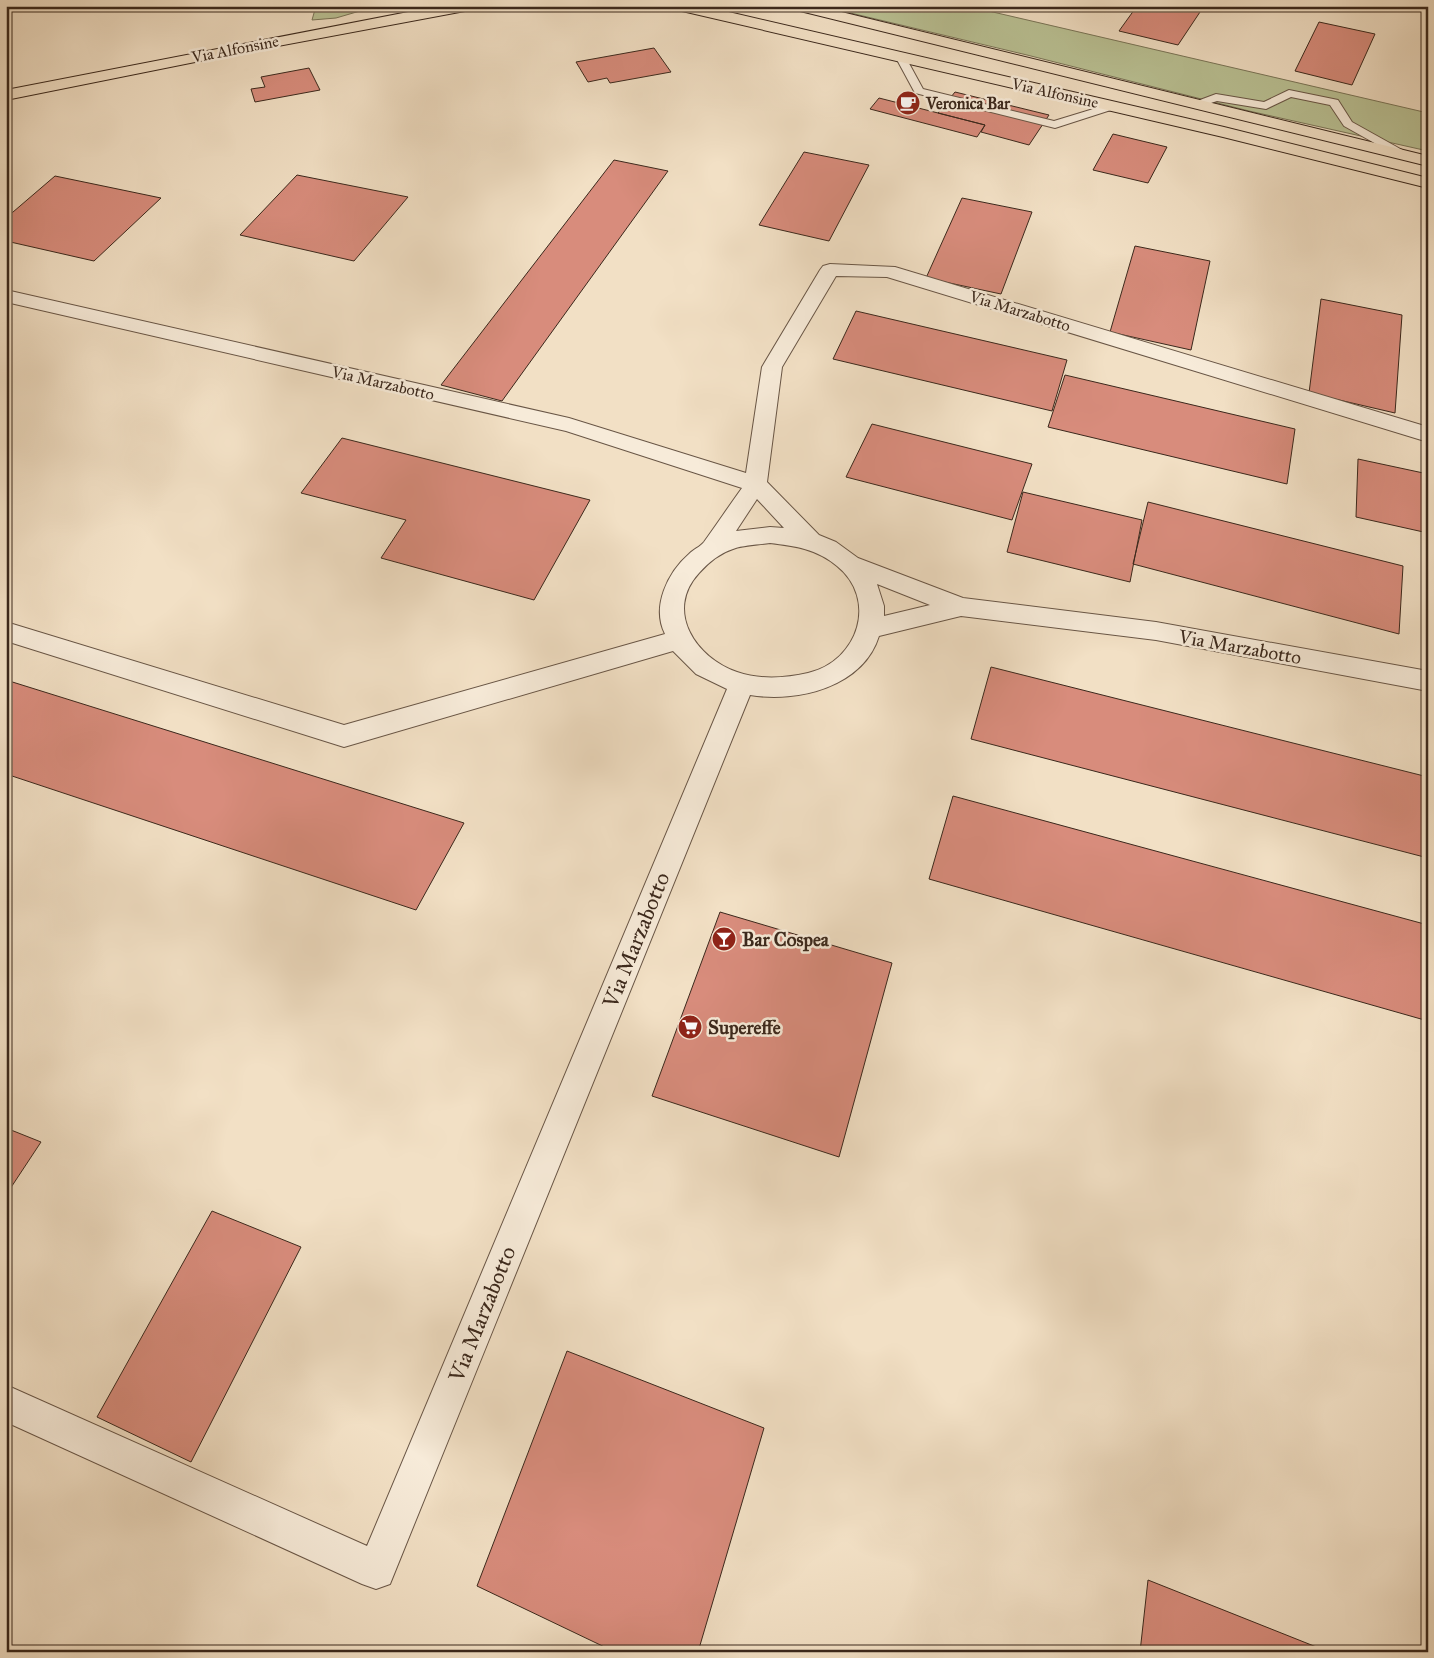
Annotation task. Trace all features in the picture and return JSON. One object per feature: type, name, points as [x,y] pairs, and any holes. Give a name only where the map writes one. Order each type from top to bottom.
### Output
[{"type":"main road","name":"Via Alfonsine","points":[[6,95],[243,47],[465,6]]},
{"type":"main road","name":"Via Alfonsine","points":[[682,6],[1113,106],[1428,183]]},
{"type":"main road","name":"Via Alfonsine","points":[[797,6],[1428,161]]},
{"type":"street","name":"Via Marzabotto","points":[[850,564],[865,583],[873,605],[872,628],[860,652],[838,671],[809,683],[776,688],[742,684],[715,674],[694,658],[680,639],[671,614],[675,588],[689,566],[712,548],[756,484],[772,366],[830,270],[888,271],[1428,435]]},
{"type":"street","name":"Via Marzabotto","points":[[6,296],[569,425],[756,484],[811,542]]},
{"type":"street","name":"Via Marzabotto","points":[[712,548],[740,538],[770,535],[800,538],[828,548],[850,564],[961,607],[1156,631],[1428,681]]},
{"type":"street","name":"Via Marzabotto","points":[[872,628],[961,607]]},
{"type":"street","points":[[6,631],[344,736],[680,639]]},
{"type":"street","name":"Via Marzabotto","points":[[6,1403],[376,1570],[742,684]]},
{"type":"lane","points":[[900,56],[919,91],[1055,125],[1113,106]]},
{"type":"lane","points":[[1196,104],[1216,97],[1266,106],[1289,93],[1334,102],[1348,124],[1407,156]]},
{"type":"green space","points":[[316,6],[377,6],[336,18],[312,20]]},
{"type":"green space","points":[[821,6],[967,6],[1428,113],[1428,151],[1249,111]]},
{"type":"building","points":[[1137,6],[1204,6],[1178,45],[1119,31]]},
{"type":"building","points":[[1319,22],[1375,34],[1352,85],[1295,71]]},
{"type":"building","points":[[654,48],[671,72],[610,83],[607,78],[588,82],[576,62]]},
{"type":"building","points":[[309,68],[320,90],[255,102],[251,89],[265,87],[261,77]]},
{"type":"building","points":[[955,92],[1049,115],[1029,145],[981,132],[985,125],[938,113]]},
{"type":"building","points":[[879,98],[985,125],[977,137],[870,109]]},
{"type":"building","points":[[1113,134],[1167,147],[1148,183],[1093,170]]},
{"type":"building","points":[[804,152],[869,165],[829,241],[759,225]]},
{"type":"building","points":[[614,160],[668,171],[502,401],[441,385]]},
{"type":"building","points":[[297,175],[408,197],[354,261],[240,235]]},
{"type":"building","points":[[55,176],[161,198],[94,261],[6,241],[6,218]]},
{"type":"building","points":[[962,198],[1032,212],[1001,294],[926,278]]},
{"type":"building","points":[[1135,246],[1210,261],[1191,350],[1110,332]]},
{"type":"building","points":[[1321,299],[1402,315],[1395,413],[1309,393]]},
{"type":"building","points":[[856,311],[1067,360],[1052,411],[833,359]]},
{"type":"building","points":[[1065,375],[1295,429],[1287,484],[1048,427]]},
{"type":"building","points":[[872,424],[1032,464],[1012,520],[846,477]]},
{"type":"building","points":[[342,438],[590,500],[534,600],[381,558],[406,520],[301,493]]},
{"type":"building","points":[[1358,459],[1428,474],[1428,533],[1356,517]]},
{"type":"building","points":[[1023,492],[1142,520],[1130,582],[1007,552]]},
{"type":"building","points":[[1148,502],[1403,566],[1399,634],[1133,564]]},
{"type":"building","points":[[991,667],[1428,777],[1428,858],[971,739]]},
{"type":"building","points":[[6,680],[464,823],[416,910],[6,774]]},
{"type":"building","points":[[953,796],[1428,925],[1428,1021],[929,879]]},
{"type":"building","points":[[720,912],[892,963],[839,1157],[652,1096]]},
{"type":"building","points":[[6,1128],[41,1142],[6,1195]]},
{"type":"building","points":[[212,1211],[301,1247],[191,1462],[97,1417]]},
{"type":"building","points":[[567,1351],[764,1428],[698,1652],[615,1652],[477,1586]]},
{"type":"building","points":[[1148,1580],[1329,1652],[1140,1652]]},
{"type":"place","name":"Veronica Bar","points":[[908,103]]},
{"type":"place","name":"Bar Cospea","points":[[724,939]]},
{"type":"place","name":"Supereffe","points":[[690,1027]]}]
